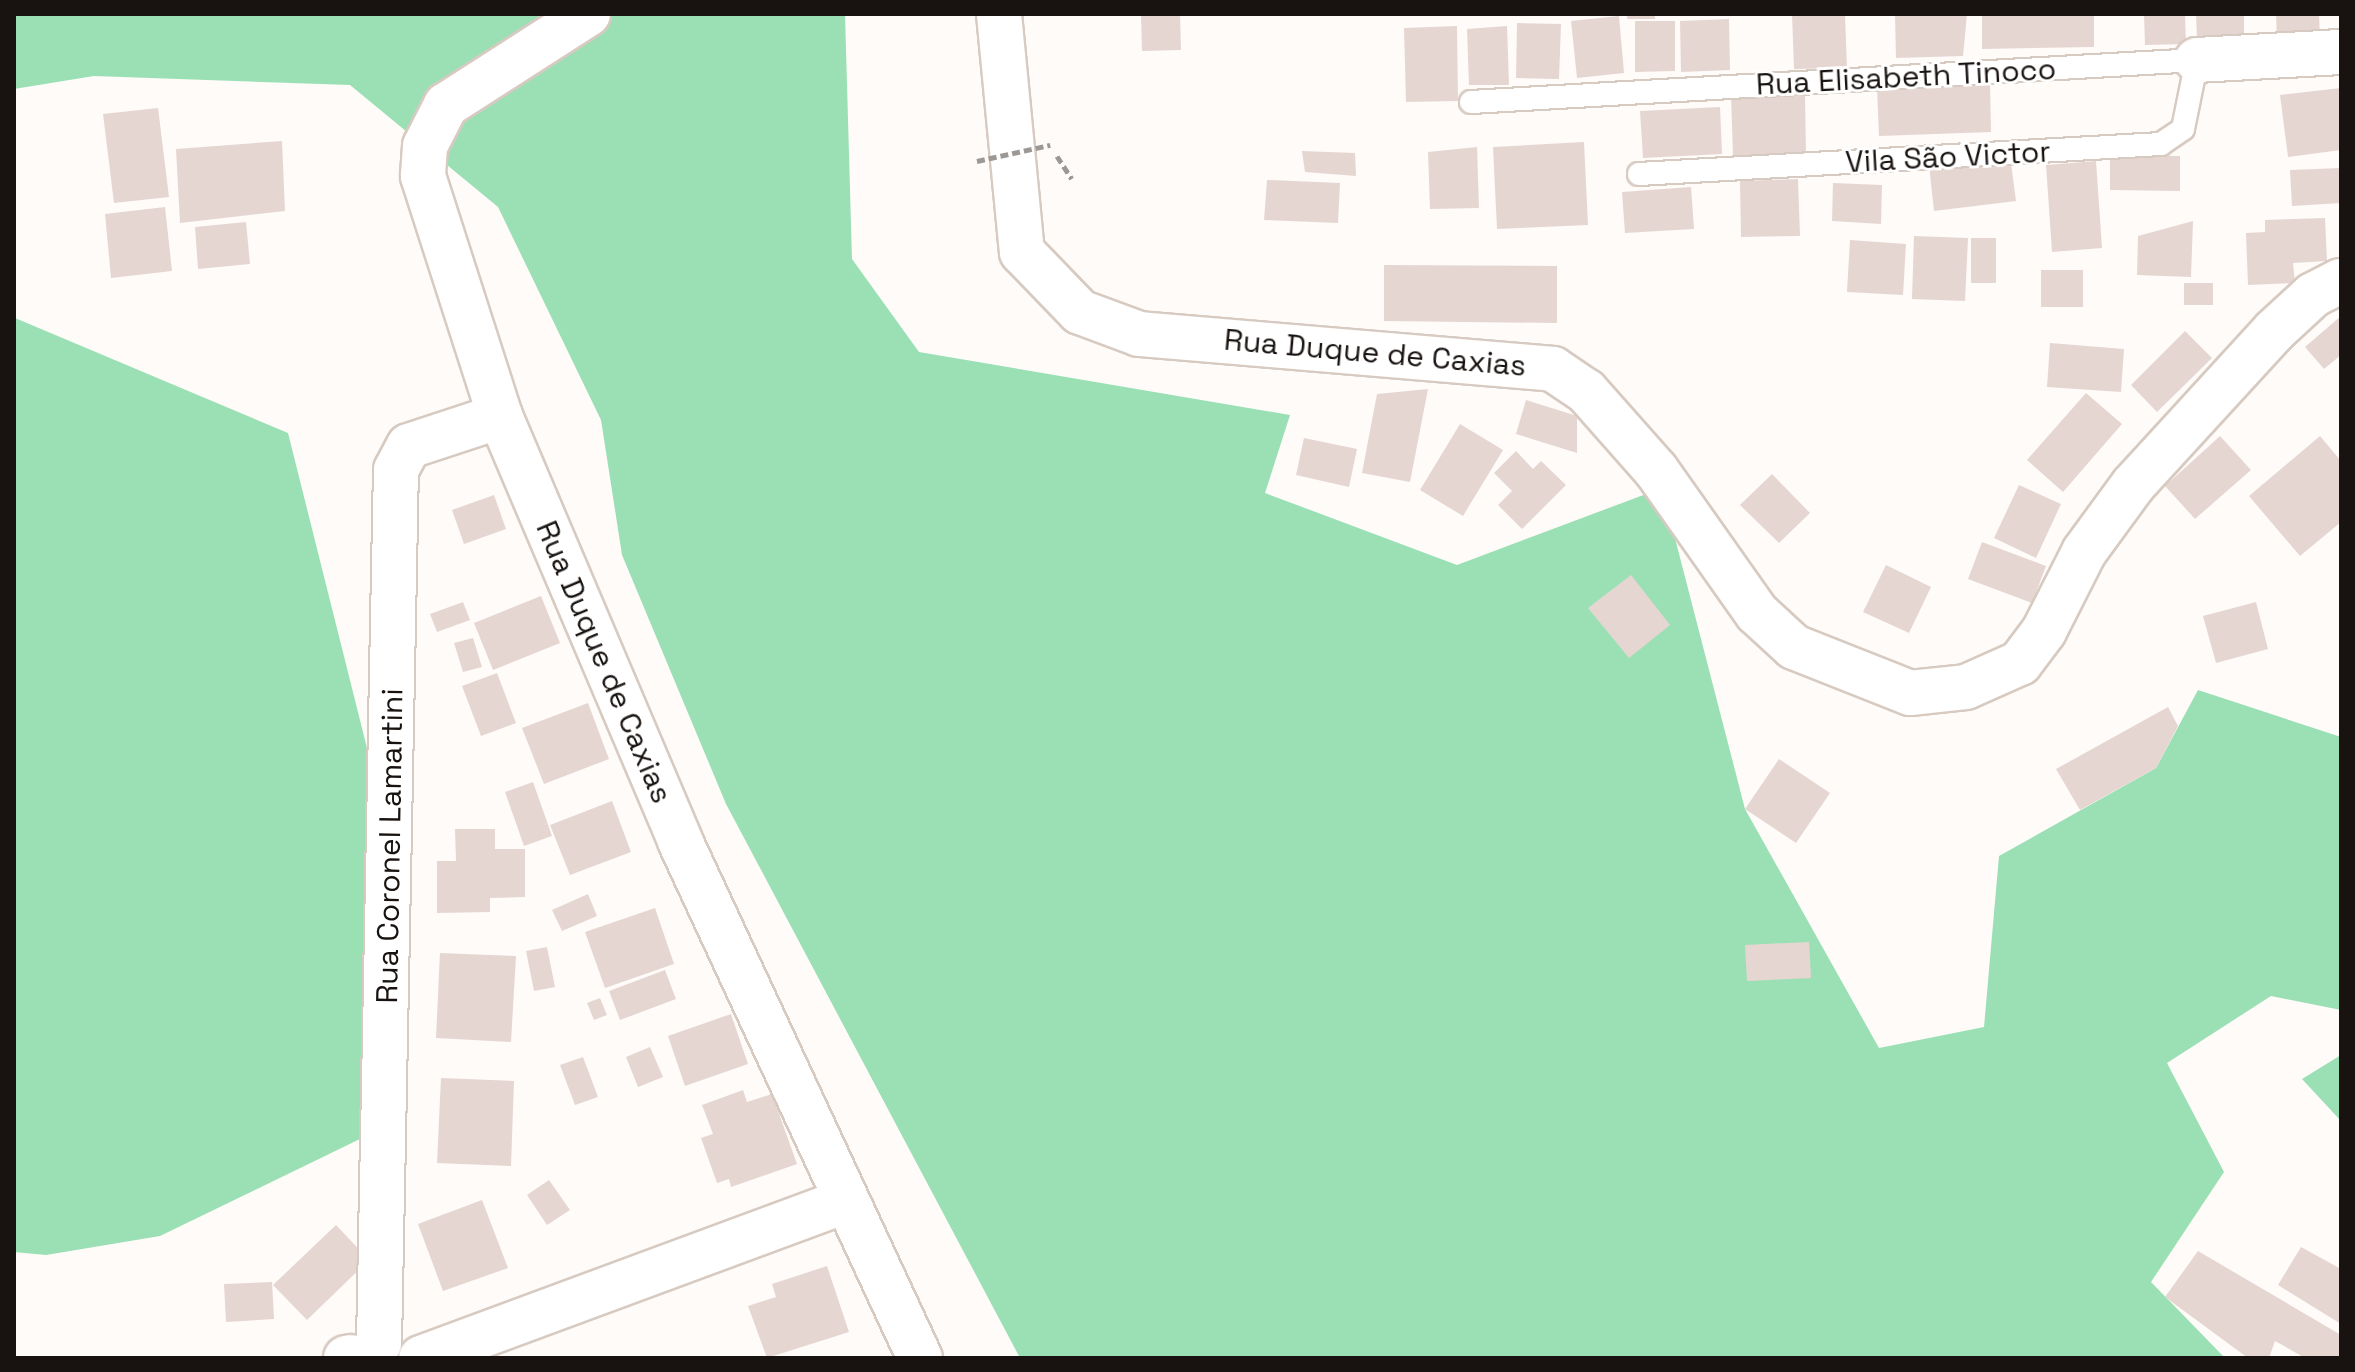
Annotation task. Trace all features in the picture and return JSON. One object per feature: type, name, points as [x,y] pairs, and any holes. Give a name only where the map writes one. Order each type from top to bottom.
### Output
[{"type":"street","name":"Rua Duque de Caxias","points":[[588,14],[464,87],[446,105],[425,146],[423,176],[500,416],[680,841],[920,1358]]},
{"type":"street","name":"Rua Duque de Caxias","points":[[999,14],[1022,252],[1051,289],[1080,312],[1139,334],[1553,369],[1586,391],[1656,470],[1757,613],[1794,647],[1910,693],[1966,687],[2020,663],[2044,631],[2084,552],[2133,485],[2274,331],[2313,295],[2341,281]]},
{"type":"street","name":"Rua Elisabeth Tinoco","points":[[2197,60],[2341,52]]},
{"type":"street","name":"Rua Coronel Lamartini","points":[[365,1355],[396,470],[409,446],[500,416]]},
{"type":"street","points":[[421,1358],[846,1201]]},
{"type":"lane","name":"Rua Elisabeth Tinoco","points":[[1471,102],[2197,60]]},
{"type":"lane","name":"Vila São Victor","points":[[1639,174],[2161,144],[2183,129],[2197,60]]},
{"type":"path","points":[[977,161],[1050,145],[1072,179]]},
{"type":"green space","points":[[14,14],[845,14],[852,259],[919,352],[1290,415],[1265,493],[1457,565],[1662,488],[1745,809],[1879,1048],[1984,1027],[1999,856],[2156,768],[2198,690],[2341,737],[2341,1010],[2271,996],[2167,1063],[2224,1172],[2151,1282],[2225,1358],[1020,1358],[726,804],[622,555],[601,420],[498,207],[350,85],[94,76],[14,89]]},
{"type":"green space","points":[[14,307],[15,318],[288,433],[373,772],[362,1138],[160,1236],[46,1255],[14,1252]]},
{"type":"green space","points":[[2341,1055],[2341,1121],[2302,1079]]},
{"type":"building","points":[[1141,14],[1180,14],[1181,50],[1142,51]]},
{"type":"building","points":[[1627,14],[1655,14],[1655,19],[1627,19]]},
{"type":"building","points":[[1792,14],[1845,14],[1847,68],[1794,69]]},
{"type":"building","points":[[1895,14],[1967,14],[1963,56],[1896,58]]},
{"type":"building","points":[[1982,14],[2094,14],[2094,47],[1982,49]]},
{"type":"building","points":[[2144,14],[2185,14],[2186,44],[2145,45]]},
{"type":"building","points":[[2196,14],[2244,14],[2244,39],[2197,39]]},
{"type":"building","points":[[2276,14],[2319,14],[2320,39],[2277,41]]},
{"type":"building","points":[[1619,16],[1624,73],[1577,78],[1571,21]]},
{"type":"building","points":[[1729,19],[1730,70],[1681,72],[1680,21]]},
{"type":"building","points":[[1635,21],[1675,21],[1675,71],[1635,72]]},
{"type":"building","points":[[1517,23],[1561,24],[1559,79],[1516,78]]},
{"type":"building","points":[[1457,26],[1458,101],[1406,102],[1404,28]]},
{"type":"building","points":[[1507,26],[1509,85],[1469,85],[1467,29]]},
{"type":"building","points":[[1990,83],[1991,132],[1879,136],[1877,87]]},
{"type":"building","points":[[2341,88],[2341,150],[2288,157],[2280,95]]},
{"type":"building","points":[[1805,93],[1806,154],[1733,156],[1731,95]]},
{"type":"building","points":[[1720,107],[1722,154],[1643,158],[1640,111]]},
{"type":"building","points":[[158,108],[169,197],[114,203],[103,114]]},
{"type":"building","points":[[282,141],[285,211],[180,223],[176,149]]},
{"type":"building","points":[[1584,142],[1588,225],[1497,229],[1493,147]]},
{"type":"building","points":[[1477,147],[1479,208],[1430,209],[1428,152]]},
{"type":"building","points":[[1302,151],[1355,153],[1356,176],[1305,172]]},
{"type":"building","points":[[2010,155],[2016,201],[1934,211],[1929,165]]},
{"type":"building","points":[[2110,155],[2180,156],[2180,191],[2110,190]]},
{"type":"building","points":[[2096,161],[2102,248],[2052,252],[2046,165]]},
{"type":"building","points":[[2341,168],[2341,203],[2292,206],[2290,170]]},
{"type":"building","points":[[1798,179],[1800,236],[1741,237],[1740,181]]},
{"type":"building","points":[[1267,180],[1340,183],[1338,223],[1264,220]]},
{"type":"building","points":[[1833,183],[1882,185],[1881,224],[1832,221]]},
{"type":"building","points":[[1691,187],[1694,229],[1625,233],[1622,192]]},
{"type":"building","points":[[165,207],[172,271],[111,278],[105,214]]},
{"type":"building","points":[[2325,218],[2327,261],[2293,263],[2295,283],[2248,285],[2246,233],[2265,232],[2265,220]]},
{"type":"building","points":[[2193,221],[2191,277],[2137,275],[2138,236]]},
{"type":"building","points":[[246,222],[250,264],[198,269],[195,227]]},
{"type":"building","points":[[1914,236],[1968,238],[1965,301],[1912,299]]},
{"type":"building","points":[[1971,238],[1996,238],[1996,283],[1971,283]]},
{"type":"building","points":[[1850,240],[1906,244],[1903,295],[1847,292]]},
{"type":"building","points":[[1384,265],[1557,266],[1557,323],[1384,321]]},
{"type":"building","points":[[2041,270],[2083,270],[2083,307],[2041,307]]},
{"type":"building","points":[[2184,283],[2213,283],[2213,305],[2184,305]]},
{"type":"building","points":[[2341,316],[2341,355],[2324,369],[2305,347]]},
{"type":"building","points":[[2185,331],[2212,358],[2157,412],[2131,385]]},
{"type":"building","points":[[2050,343],[2124,349],[2121,392],[2047,387]]},
{"type":"building","points":[[1428,389],[1410,482],[1362,473],[1377,394]]},
{"type":"building","points":[[2086,393],[2122,424],[2063,492],[2027,460]]},
{"type":"building","points":[[1526,400],[1577,416],[1577,453],[1516,434]]},
{"type":"building","points":[[1460,424],[1503,450],[1463,516],[1420,490]]},
{"type":"building","points":[[2220,436],[2251,470],[2195,519],[2165,486]]},
{"type":"building","points":[[2320,436],[2341,461],[2341,522],[2300,556],[2249,496]]},
{"type":"building","points":[[1304,438],[1357,449],[1349,487],[1296,475]]},
{"type":"building","points":[[1516,451],[1533,469],[1541,461],[1566,485],[1522,529],[1498,505],[1512,491],[1494,473]]},
{"type":"building","points":[[1772,474],[1810,513],[1779,543],[1740,505]]},
{"type":"building","points":[[2019,485],[2061,504],[2036,558],[1994,538]]},
{"type":"building","points":[[494,495],[506,529],[464,544],[452,510]]},
{"type":"building","points":[[1982,542],[2046,566],[2032,603],[1968,579]]},
{"type":"building","points":[[1886,565],[1931,587],[1909,633],[1863,612]]},
{"type":"building","points":[[1631,575],[1670,625],[1629,658],[1588,608]]},
{"type":"building","points":[[541,596],[560,643],[493,670],[474,623]]},
{"type":"building","points":[[463,602],[470,620],[437,632],[430,614]]},
{"type":"building","points":[[2256,602],[2268,649],[2216,663],[2203,616]]},
{"type":"building","points":[[473,638],[482,667],[463,672],[454,643]]},
{"type":"building","points":[[497,673],[516,723],[481,736],[462,686]]},
{"type":"building","points":[[588,703],[609,759],[544,784],[522,728]]},
{"type":"building","points":[[2168,707],[2178,726],[2156,768],[2080,810],[2056,769]]},
{"type":"building","points":[[1779,759],[1830,793],[1796,843],[1745,809]]},
{"type":"building","points":[[533,782],[552,836],[524,846],[505,792]]},
{"type":"building","points":[[612,801],[631,852],[570,875],[550,825]]},
{"type":"building","points":[[455,829],[495,829],[495,849],[525,849],[525,897],[490,898],[490,912],[437,913],[437,861],[456,861]]},
{"type":"building","points":[[588,894],[597,916],[562,931],[552,910]]},
{"type":"building","points":[[655,908],[674,964],[605,988],[585,932]]},
{"type":"building","points":[[1809,942],[1811,978],[1747,981],[1745,945]]},
{"type":"building","points":[[547,947],[555,987],[534,991],[526,951]]},
{"type":"building","points":[[440,953],[516,956],[511,1042],[436,1038]]},
{"type":"building","points":[[665,970],[676,999],[620,1020],[609,991]]},
{"type":"building","points":[[600,998],[607,1015],[594,1020],[587,1003]]},
{"type":"building","points":[[731,1014],[748,1064],[685,1086],[668,1036]]},
{"type":"building","points":[[650,1047],[663,1077],[638,1087],[626,1057]]},
{"type":"building","points":[[583,1057],[598,1097],[575,1105],[560,1065]]},
{"type":"building","points":[[441,1078],[514,1081],[511,1166],[437,1163]]},
{"type":"building","points":[[743,1090],[747,1102],[772,1094],[797,1164],[731,1187],[729,1179],[717,1183],[701,1138],[713,1134],[702,1105]]},
{"type":"building","points":[[549,1180],[570,1210],[547,1225],[527,1195]]},
{"type":"building","points":[[482,1200],[508,1268],[443,1291],[418,1224]]},
{"type":"building","points":[[336,1225],[369,1260],[307,1320],[273,1285]]},
{"type":"building","points":[[2301,1247],[2341,1269],[2341,1324],[2278,1285]]},
{"type":"building","points":[[2198,1251],[2341,1335],[2341,1358],[2305,1358],[2275,1341],[2269,1358],[2248,1358],[2165,1297]]},
{"type":"building","points":[[827,1266],[849,1332],[767,1358],[748,1306],[776,1297],[772,1284]]},
{"type":"building","points":[[272,1282],[274,1319],[226,1322],[224,1284]]}]
